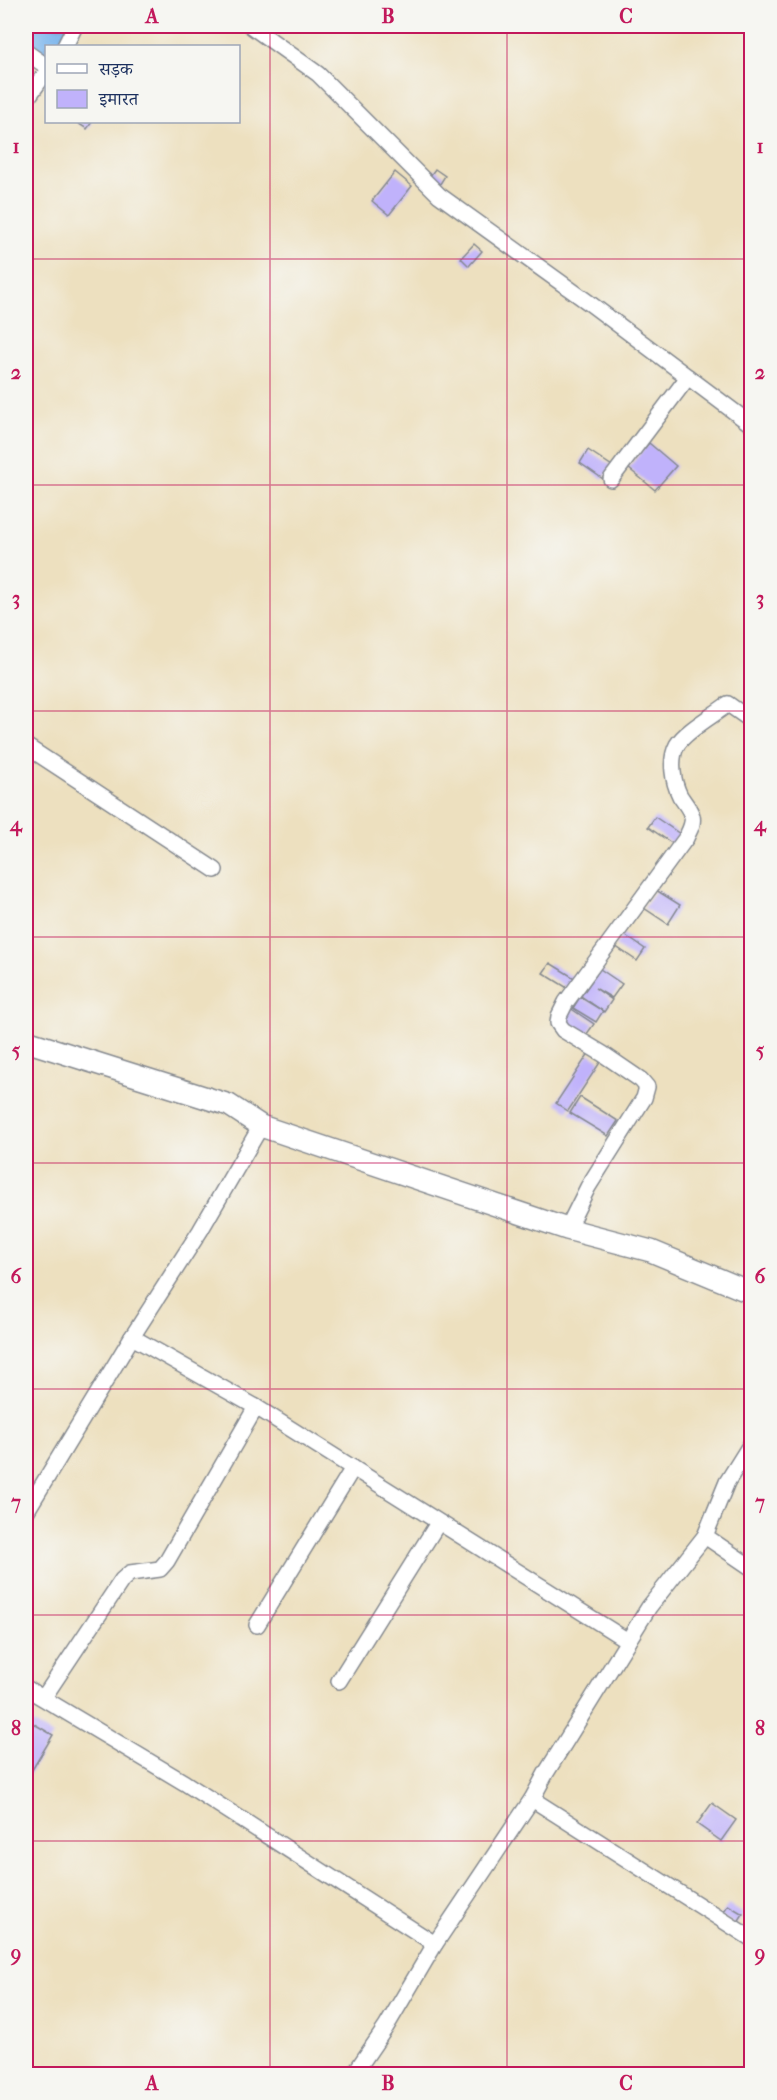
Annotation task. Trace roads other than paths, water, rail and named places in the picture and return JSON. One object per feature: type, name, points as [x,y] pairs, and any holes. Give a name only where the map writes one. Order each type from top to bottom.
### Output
[{"type":"street","points":[[66,45],[75,26]]},
{"type":"street","points":[[251,26],[318,74],[439,195],[592,305],[752,425]]},
{"type":"street","points":[[26,52],[45,65]]},
{"type":"street","points":[[26,100],[45,77]]},
{"type":"street","points":[[611,479],[687,377]]},
{"type":"street","points":[[567,1229],[594,1177],[644,1098],[647,1087],[613,1060],[563,1030],[558,1023],[559,1016],[566,1002],[686,838],[692,826],[692,816],[679,794],[674,778],[673,760],[677,745],[690,732],[728,704],[752,721]]},
{"type":"street","points":[[26,746],[215,870]]},
{"type":"street","points":[[26,1041],[229,1105],[261,1126],[567,1229],[651,1251],[752,1293]]},
{"type":"street","points":[[26,1512],[132,1336],[200,1231],[261,1126]]},
{"type":"street","points":[[132,1336],[256,1407],[628,1641]]},
{"type":"street","points":[[44,1697],[122,1580],[130,1573],[160,1569],[166,1562],[256,1407]]},
{"type":"street","points":[[354,2074],[386,2027],[435,1944],[532,1799],[649,1607],[705,1536],[728,1482],[752,1442]]},
{"type":"street","points":[[257,1625],[353,1468]]},
{"type":"street","points":[[339,1681],[438,1523]]},
{"type":"street","points":[[705,1536],[752,1568]]},
{"type":"street","points":[[26,1688],[185,1783],[435,1944]]},
{"type":"street","points":[[532,1799],[751,1938]]},
{"type":"water","points":[[26,26],[69,26],[60,45],[45,45],[45,59],[26,46]]}]
